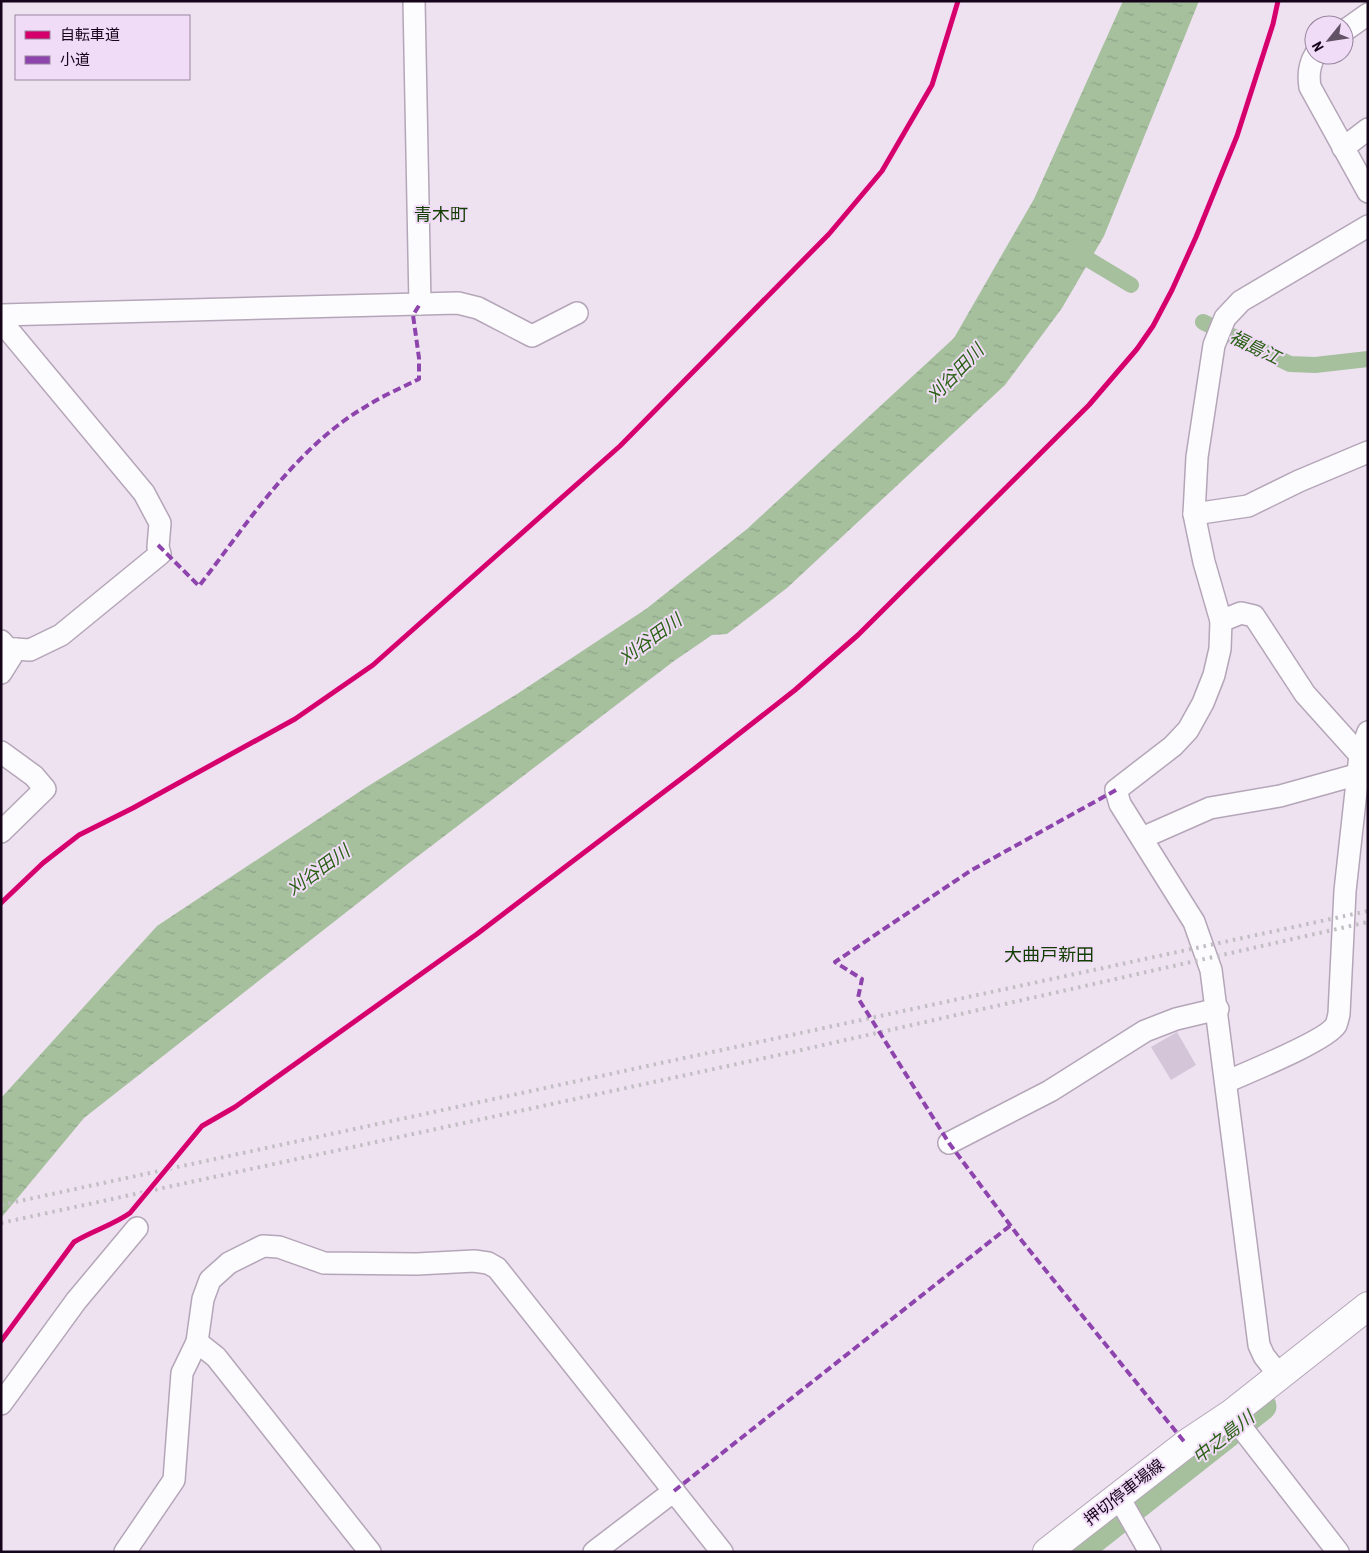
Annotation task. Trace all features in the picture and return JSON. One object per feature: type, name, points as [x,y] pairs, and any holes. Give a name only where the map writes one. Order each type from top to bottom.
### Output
[{"type":"main road","name":"押切停車場線","points":[[1047,1552],[1186,1444],[1231,1414],[1368,1306]]},
{"type":"street","points":[[414,1],[420,304]]},
{"type":"street","points":[[1354,24],[1368,14]]},
{"type":"street","points":[[1310,65],[1308,76],[1310,87],[1368,192]]},
{"type":"street","points":[[1343,148],[1368,128]]},
{"type":"street","points":[[1279,1375],[1259,1346],[1218,1009],[1211,970],[1194,922],[1120,804],[1116,790],[1173,746],[1188,730],[1204,703],[1214,675],[1220,649],[1221,621],[1204,562],[1194,514],[1197,457],[1214,346],[1225,318],[1241,301],[1368,226]]},
{"type":"street","points":[[1,315],[458,303],[478,308],[532,336],[577,313]]},
{"type":"street","points":[[1,321],[144,493],[160,523],[158,547],[160,554],[61,635],[30,650],[8,645],[1,673]]},
{"type":"street","points":[[1194,514],[1248,506],[1298,481],[1368,452]]},
{"type":"street","points":[[1221,621],[1241,613],[1254,616],[1290,674],[1362,764]]},
{"type":"street","points":[[1226,1082],[1284,1056],[1329,1032],[1336,1025],[1339,1014],[1345,891],[1368,732]]},
{"type":"street","points":[[1,752],[34,776],[45,789],[1,832]]},
{"type":"street","points":[[1142,838],[1210,808],[1280,796],[1362,764]]},
{"type":"street","points":[[949,1144],[1050,1091],[1145,1031],[1176,1020],[1218,1009]]},
{"type":"street","points":[[1,1404],[76,1301],[137,1228]]},
{"type":"street","points":[[125,1552],[174,1480],[182,1372],[197,1342],[203,1299],[210,1280],[229,1263],[263,1246],[279,1247],[324,1262],[488,1263],[498,1268],[722,1552]]},
{"type":"street","points":[[197,1342],[216,1357],[370,1552]]},
{"type":"street","points":[[1231,1414],[1338,1552]]},
{"type":"street","points":[[594,1552],[674,1491]]},
{"type":"street","points":[[1118,1496],[1150,1552]]},
{"type":"water","name":"刈谷田川","points":[[1123,1],[1199,1],[1104,236],[1062,308],[1005,385],[787,588],[727,634],[712,635],[674,661],[409,863],[84,1118],[1,1218],[1,1098],[157,926],[365,788],[517,694],[646,609],[747,529],[954,338],[1034,199]]},
{"type":"building","points":[[1177,1032],[1196,1065],[1171,1080],[1151,1047]]},
{"type":"waterway","name":"福島江","points":[[1071,249],[1131,285]]},
{"type":"waterway","name":"福島江","points":[[1203,322],[1290,364],[1315,365],[1368,359]]},
{"type":"waterway","name":"中之島川","points":[[1077,1552],[1262,1406]]},
{"type":"railway","points":[[1,1205],[1368,911]]},
{"type":"railway","points":[[1,1223],[788,1053],[1368,922]]},
{"type":"marked path","points":[[158,545],[199,586],[254,513],[294,465],[316,444],[339,424],[365,407],[419,379],[419,358],[413,315],[420,304]]},
{"type":"marked path","points":[[1116,790],[970,871],[835,962],[862,979],[858,998],[949,1143],[1022,1241],[1186,1444]]},
{"type":"marked path","points":[[674,1491],[1011,1225]]},
{"type":"cycle path","points":[[1,903],[43,863],[79,835],[133,808],[295,719],[373,665],[620,446],[829,234],[882,171],[932,85],[958,1]]},
{"type":"cycle path","points":[[1,1341],[74,1242],[130,1213],[202,1126],[235,1107],[477,934],[795,690],[858,635],[1089,405],[1137,349],[1153,326],[1172,290],[1196,237],[1237,136],[1273,24],[1278,1]]},
{"type":"district","name":"青木町","points":[[441,214]]},
{"type":"district","name":"大曲戸新田","points":[[1049,954]]}]
